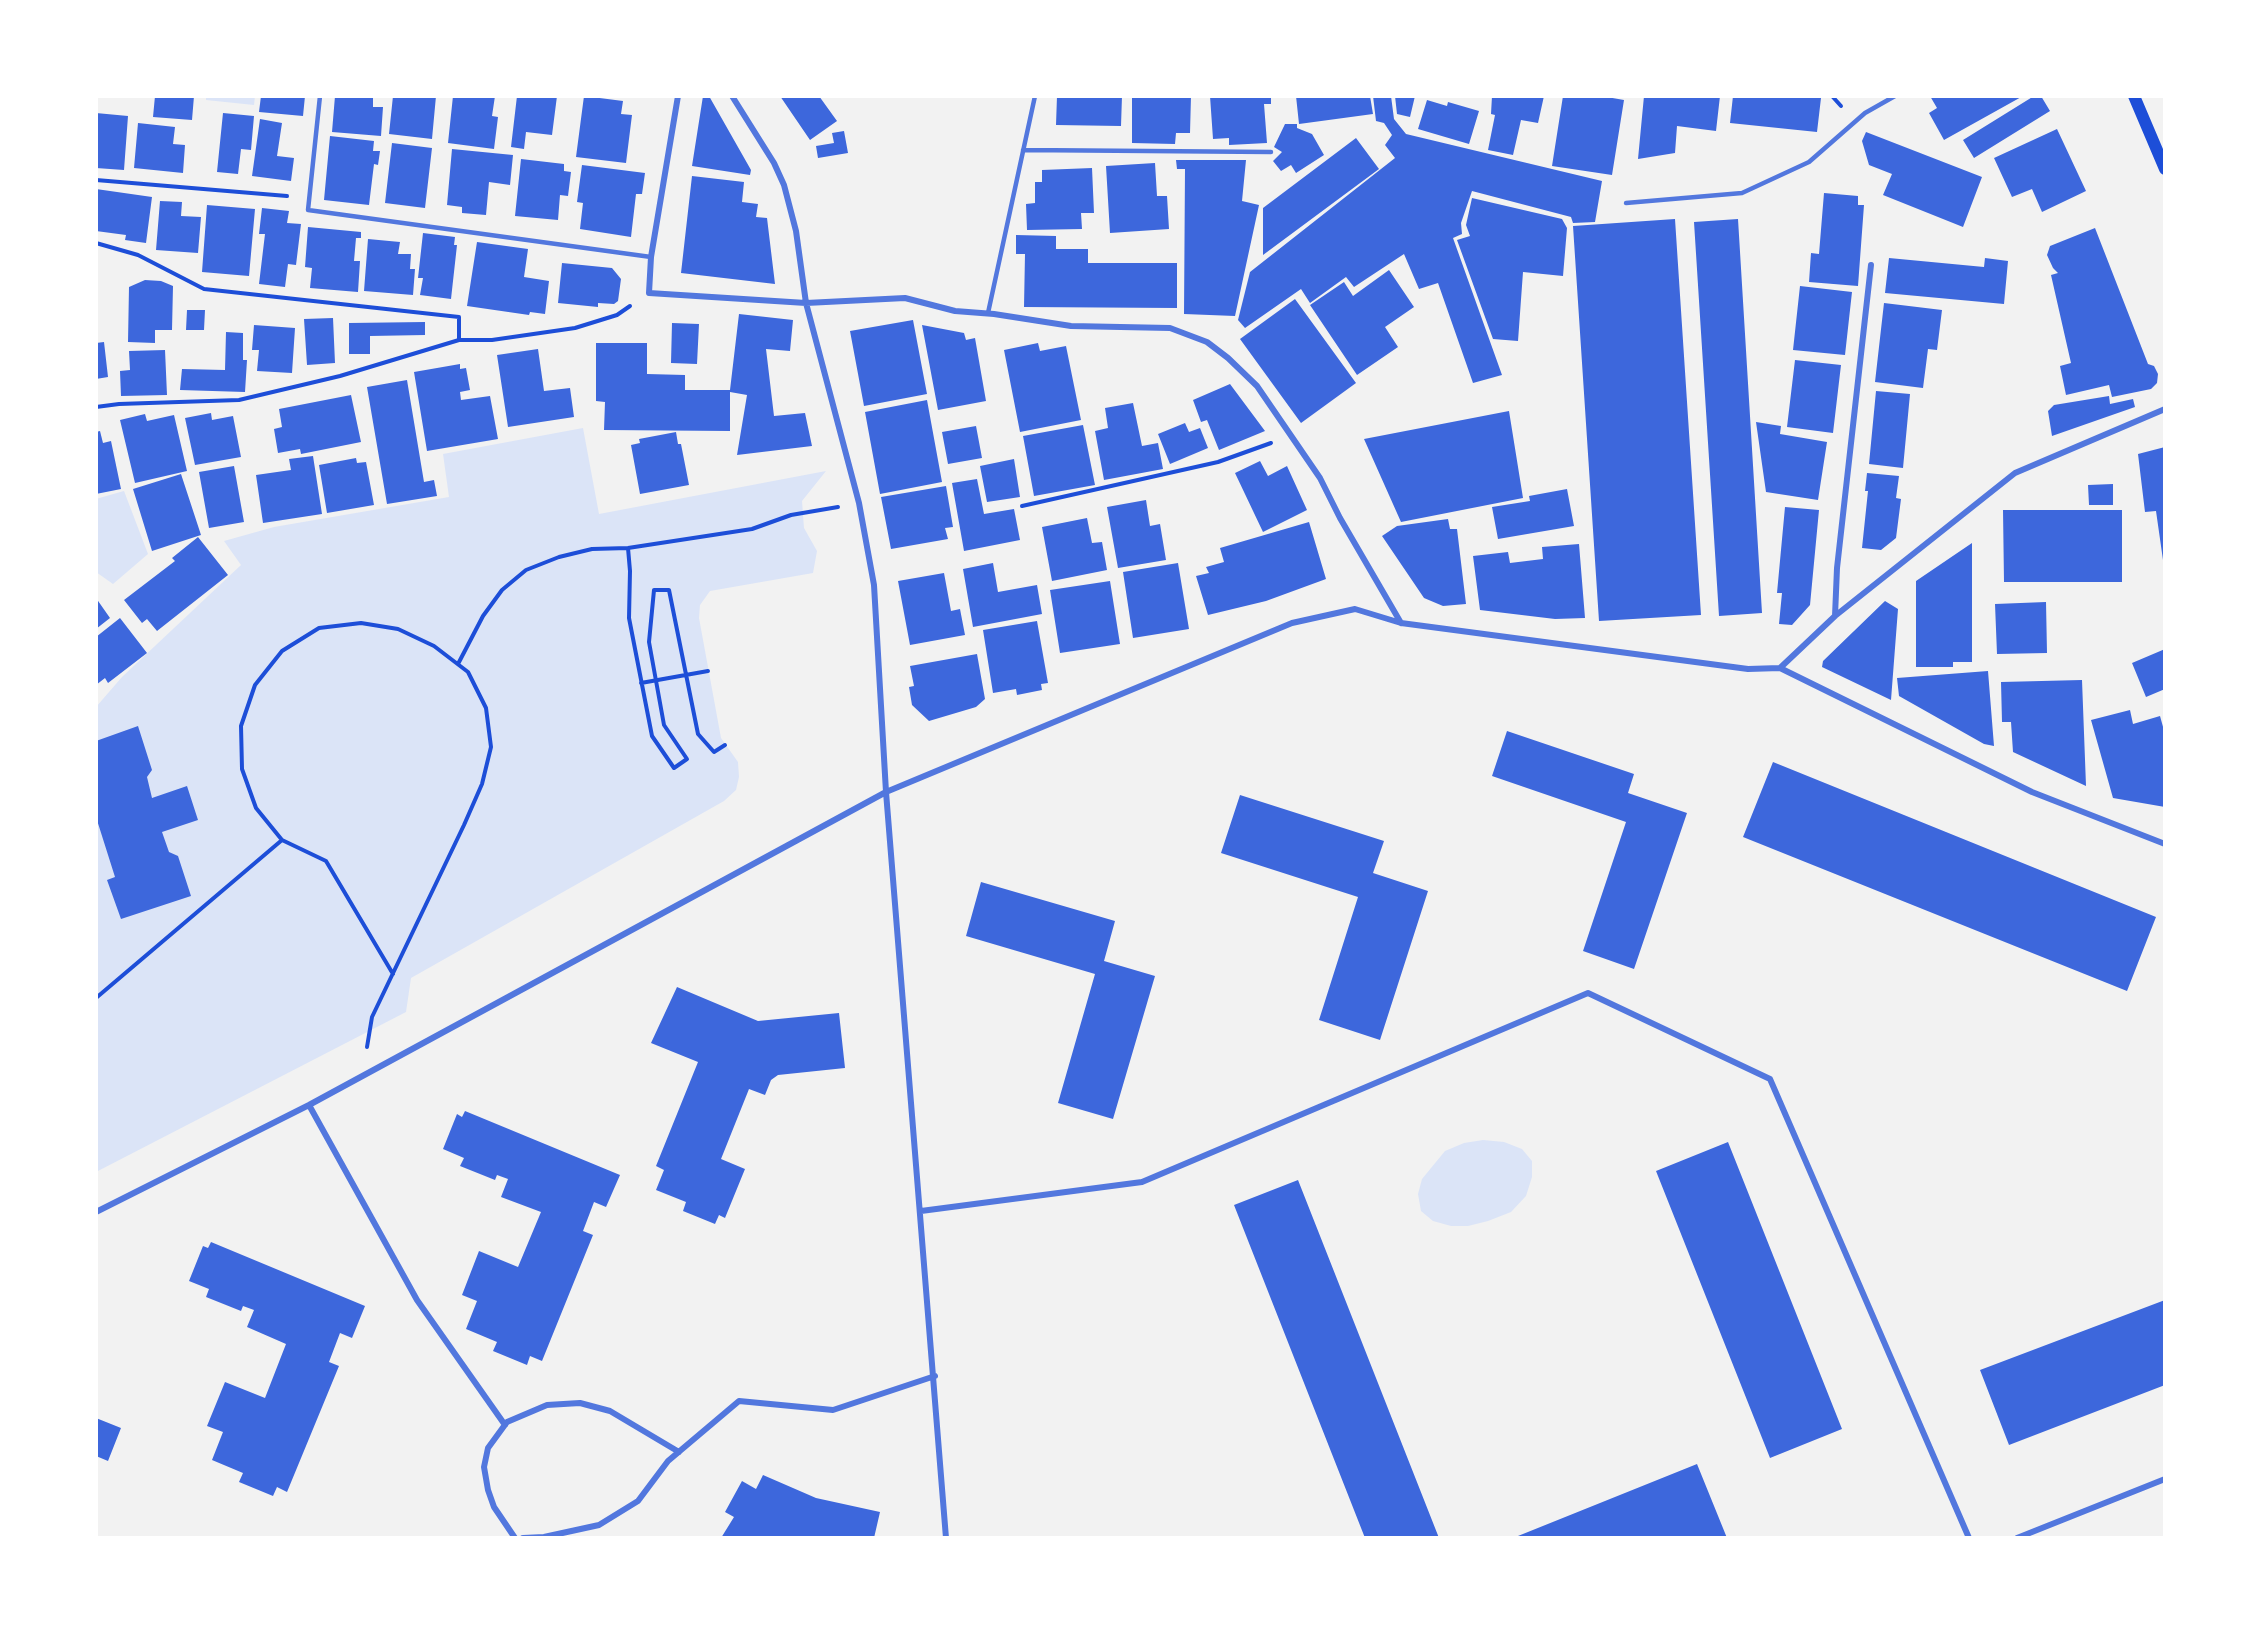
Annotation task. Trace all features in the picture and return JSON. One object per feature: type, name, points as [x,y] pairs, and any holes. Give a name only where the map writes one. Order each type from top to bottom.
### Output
[{"type":"main road","points":[[2134,96],[2165,169]]},
{"type":"street","points":[[678,96],[651,256],[649,294],[806,303],[905,298],[955,311],[988,313],[1071,326],[1170,328],[1207,342],[1228,358],[1257,386],[1320,478],[1340,518],[1401,623]]},
{"type":"street","points":[[732,96],[774,163],[784,184],[796,231],[806,303],[859,503],[874,585],[886,792],[935,1376],[946,1538]]},
{"type":"street","points":[[1835,616],[1839,556],[1871,265]]},
{"type":"street","points":[[1780,668],[1835,616],[2016,472],[2165,409]]},
{"type":"street","points":[[96,1212],[309,1105],[362,1074],[886,792],[1292,623],[1355,609],[1401,623],[1748,669],[1780,668],[2032,792],[2165,844]]},
{"type":"street","points":[[921,1211],[1142,1182],[1588,993],[1770,1079],[1968,1538]]},
{"type":"street","points":[[309,1105],[417,1300],[505,1425]]},
{"type":"street","points":[[523,1538],[544,1537],[599,1525],[638,1501],[668,1461],[739,1401],[833,1410],[935,1376]]},
{"type":"street","points":[[514,1538],[494,1507],[484,1467],[488,1448],[507,1422],[547,1405],[580,1402],[610,1411],[679,1452]]},
{"type":"street","points":[[2017,1538],[2165,1479]]},
{"type":"lane","points":[[320,96],[308,210],[651,256]]},
{"type":"lane","points":[[988,313],[1035,96]]},
{"type":"lane","points":[[1626,203],[1742,193],[1809,162],[1865,113],[1895,96]]},
{"type":"lane","points":[[1023,150],[1271,152]]},
{"type":"path","points":[[96,180],[290,196],[308,210]]},
{"type":"path","points":[[96,243],[138,255],[204,289],[459,317],[459,340]]},
{"type":"path","points":[[96,407],[119,404],[239,400],[340,376],[459,340],[492,340],[575,328],[617,315],[649,294]]},
{"type":"path","points":[[1022,506],[1218,462],[1291,436]]},
{"type":"path","points":[[458,664],[483,616],[502,590],[526,570],[559,556],[592,549],[628,548],[752,529],[791,515],[859,503]]},
{"type":"path","points":[[628,548],[630,572],[628,618],[652,736],[674,768],[687,759],[664,725],[649,642],[654,590],[669,590],[698,734],[714,752],[725,745]]},
{"type":"path","points":[[362,1074],[372,1017],[393,974],[469,814],[482,784],[491,747],[486,708],[468,672],[434,645],[399,629],[361,622],[319,628],[282,651],[255,685],[241,726],[242,769],[256,808],[282,840],[326,861],[393,974]]},
{"type":"path","points":[[641,683],[708,671]]},
{"type":"path","points":[[96,998],[98,992],[282,840]]},
{"type":"shaded area","points":[[206,96],[255,96],[254,105],[206,100]]},
{"type":"shaded area","points":[[583,428],[599,514],[826,471],[802,501],[804,528],[817,551],[813,573],[710,591],[700,605],[699,618],[721,738],[738,762],[739,777],[736,790],[724,801],[411,978],[406,1012],[96,1172],[96,707],[122,677],[241,565],[224,541],[274,527],[449,497],[443,454]]},
{"type":"shaded area","points":[[124,491],[148,554],[113,584],[96,572],[96,499]]},
{"type":"shaded area","points":[[1483,1140],[1504,1142],[1522,1149],[1532,1161],[1532,1177],[1526,1196],[1511,1212],[1488,1221],[1468,1226],[1451,1226],[1433,1221],[1421,1211],[1418,1194],[1422,1179],[1445,1151],[1464,1143]]},
{"type":"building","points":[[155,96],[194,96],[192,120],[153,117]]},
{"type":"building","points":[[261,96],[305,96],[303,116],[259,112]]},
{"type":"building","points":[[335,96],[373,97],[373,107],[383,107],[381,136],[332,132]]},
{"type":"building","points":[[393,96],[436,96],[432,139],[389,134]]},
{"type":"building","points":[[453,96],[495,96],[492,116],[498,117],[494,149],[448,143]]},
{"type":"building","points":[[517,96],[557,96],[552,135],[526,132],[524,149],[511,147]]},
{"type":"building","points":[[584,96],[623,101],[621,114],[632,115],[626,163],[576,157]]},
{"type":"building","points":[[703,96],[709,96],[751,170],[750,175],[692,166]]},
{"type":"building","points":[[780,96],[819,96],[837,121],[810,140]]},
{"type":"building","points":[[1057,96],[1122,96],[1121,126],[1056,125]]},
{"type":"building","points":[[1132,96],[1191,96],[1190,133],[1176,133],[1175,144],[1132,143]]},
{"type":"building","points":[[1210,96],[1271,96],[1271,104],[1264,104],[1267,143],[1229,145],[1229,138],[1213,139]]},
{"type":"building","points":[[1296,96],[1370,96],[1373,114],[1299,124]]},
{"type":"building","points":[[1373,96],[1391,96],[1394,119],[1406,134],[1602,181],[1595,222],[1573,223],[1571,217],[1472,191],[1461,223],[1462,234],[1453,238],[1502,375],[1473,383],[1438,283],[1419,289],[1404,254],[1354,287],[1346,277],[1310,303],[1301,289],[1245,328],[1238,320],[1250,272],[1395,158],[1385,145],[1392,135],[1384,123],[1376,121]]},
{"type":"building","points":[[1395,96],[1415,96],[1410,117],[1397,114]]},
{"type":"building","points":[[1492,96],[1544,96],[1538,123],[1521,120],[1513,155],[1488,150],[1495,115],[1491,114]]},
{"type":"building","points":[[1563,96],[1601,96],[1624,100],[1612,175],[1552,166]]},
{"type":"building","points":[[1644,96],[1720,96],[1716,131],[1677,126],[1675,153],[1638,159]]},
{"type":"building","points":[[1733,96],[1818,96],[1821,98],[1817,132],[1730,123]]},
{"type":"building","points":[[1930,96],[2023,96],[1944,140],[1929,113],[1937,108]]},
{"type":"building","points":[[2034,96],[2041,96],[2050,111],[1974,158],[1963,140]]},
{"type":"building","points":[[1427,100],[1447,106],[1448,102],[1479,111],[1469,144],[1418,129]]},
{"type":"building","points":[[96,113],[128,116],[124,170],[96,168]]},
{"type":"building","points":[[223,113],[254,116],[251,150],[241,149],[238,174],[217,172]]},
{"type":"building","points":[[260,119],[282,123],[277,156],[294,158],[291,181],[252,176]]},
{"type":"building","points":[[138,123],[175,127],[173,144],[185,145],[183,173],[134,168]]},
{"type":"building","points":[[1285,124],[1297,124],[1297,128],[1312,134],[1324,155],[1296,173],[1291,165],[1281,171],[1273,161],[1282,152],[1274,147]]},
{"type":"building","points":[[2057,129],[2086,191],[2042,212],[2032,189],[2012,197],[1994,158]]},
{"type":"building","points":[[844,131],[848,153],[818,158],[816,146],[834,143],[832,133]]},
{"type":"building","points":[[1866,132],[1982,177],[1963,227],[1883,195],[1892,174],[1869,165],[1862,141]]},
{"type":"building","points":[[330,136],[374,141],[373,151],[380,151],[378,165],[374,164],[369,205],[324,200]]},
{"type":"building","points":[[1356,138],[1379,169],[1263,255],[1263,208]]},
{"type":"building","points":[[392,143],[432,148],[425,208],[385,203]]},
{"type":"building","points":[[452,149],[513,155],[510,185],[489,182],[486,215],[462,213],[462,207],[447,205]]},
{"type":"building","points":[[521,159],[564,164],[564,171],[571,172],[568,196],[560,195],[558,220],[515,216]]},
{"type":"building","points":[[1176,160],[1246,160],[1242,201],[1259,205],[1235,316],[1184,314],[1185,169],[1177,169]]},
{"type":"building","points":[[1155,163],[1157,196],[1167,196],[1169,229],[1110,233],[1106,166]]},
{"type":"building","points":[[582,165],[645,173],[642,194],[636,194],[631,237],[580,229],[583,203],[577,202]]},
{"type":"building","points":[[1092,168],[1094,213],[1081,213],[1082,229],[1027,230],[1026,204],[1035,203],[1035,182],[1042,182],[1042,170]]},
{"type":"building","points":[[692,176],[744,182],[742,202],[758,204],[756,217],[767,218],[775,284],[681,273]]},
{"type":"building","points":[[96,189],[152,197],[146,243],[125,240],[126,235],[96,231]]},
{"type":"building","points":[[1824,193],[1858,196],[1858,205],[1864,205],[1858,286],[1809,282],[1811,253],[1819,254]]},
{"type":"building","points":[[1472,198],[1562,219],[1567,228],[1563,276],[1523,272],[1518,341],[1493,339],[1457,240],[1470,236],[1466,225]]},
{"type":"building","points":[[160,201],[182,202],[181,216],[201,217],[198,253],[156,250]]},
{"type":"building","points":[[207,205],[255,209],[249,276],[202,272]]},
{"type":"building","points":[[262,208],[289,211],[287,223],[301,224],[296,265],[288,264],[285,287],[259,284],[265,234],[259,234]]},
{"type":"building","points":[[1675,219],[1701,615],[1599,621],[1573,226]]},
{"type":"building","points":[[1738,219],[1762,613],[1719,616],[1694,222]]},
{"type":"building","points":[[308,227],[361,232],[361,238],[356,238],[354,261],[360,261],[358,292],[310,288],[312,268],[305,267]]},
{"type":"building","points":[[2095,228],[2148,364],[2154,366],[2158,374],[2157,383],[2151,389],[2112,397],[2109,385],[2066,395],[2060,366],[2071,363],[2051,275],[2058,273],[2047,255],[2050,246]]},
{"type":"building","points":[[423,233],[455,237],[454,245],[457,245],[451,299],[420,295],[423,278],[418,278]]},
{"type":"building","points":[[1016,235],[1056,236],[1056,249],[1088,249],[1088,263],[1177,263],[1177,308],[1024,307],[1025,254],[1016,254]]},
{"type":"building","points":[[368,239],[400,242],[398,254],[411,254],[410,269],[415,269],[413,295],[364,291]]},
{"type":"building","points":[[477,242],[528,249],[524,277],[549,281],[545,314],[530,312],[529,315],[467,306]]},
{"type":"building","points":[[1889,258],[1984,267],[1985,258],[2008,261],[2004,304],[1885,293]]},
{"type":"building","points":[[562,263],[612,268],[621,279],[618,301],[614,304],[598,303],[598,307],[558,303]]},
{"type":"building","points":[[1389,270],[1414,307],[1385,327],[1398,347],[1357,375],[1310,305],[1344,282],[1353,296]]},
{"type":"building","points":[[145,280],[161,281],[173,286],[172,330],[155,330],[155,343],[128,342],[129,287]]},
{"type":"building","points":[[1800,286],[1852,292],[1845,355],[1793,350]]},
{"type":"building","points":[[1295,299],[1356,383],[1301,423],[1240,339]]},
{"type":"building","points":[[1884,303],[1942,310],[1937,350],[1928,349],[1923,388],[1875,382]]},
{"type":"building","points":[[187,310],[205,310],[204,330],[186,330]]},
{"type":"building","points":[[739,314],[793,320],[790,351],[766,349],[774,416],[805,413],[812,446],[737,455],[747,395],[730,392],[730,431],[604,430],[605,402],[596,401],[596,343],[647,343],[647,374],[685,375],[685,390],[730,390]]},
{"type":"building","points":[[333,318],[335,363],[307,365],[304,319]]},
{"type":"building","points":[[913,320],[927,394],[864,406],[850,331]]},
{"type":"building","points":[[425,322],[425,335],[370,336],[370,354],[349,354],[349,323]]},
{"type":"building","points":[[672,323],[699,324],[697,364],[671,363]]},
{"type":"building","points":[[254,325],[295,328],[292,373],[257,371],[259,350],[252,350]]},
{"type":"building","points":[[922,325],[964,333],[966,340],[975,338],[986,401],[938,410]]},
{"type":"building","points":[[226,332],[243,333],[243,360],[247,360],[245,392],[180,390],[182,369],[225,370]]},
{"type":"building","points":[[104,342],[108,377],[96,379],[96,343]]},
{"type":"building","points":[[1038,343],[1040,351],[1066,346],[1081,420],[1020,432],[1004,350]]},
{"type":"building","points":[[538,349],[544,391],[570,388],[574,417],[508,427],[497,355]]},
{"type":"building","points":[[165,350],[167,395],[121,396],[120,371],[130,370],[129,351]]},
{"type":"building","points":[[1795,360],[1841,365],[1833,433],[1787,427]]},
{"type":"building","points":[[460,364],[460,369],[466,368],[470,390],[460,392],[461,400],[490,396],[498,439],[427,451],[414,372]]},
{"type":"building","points":[[407,380],[424,482],[434,480],[437,496],[387,504],[367,387]]},
{"type":"building","points":[[1230,384],[1265,431],[1219,450],[1207,420],[1201,422],[1193,400]]},
{"type":"building","points":[[1876,391],[1910,394],[1903,468],[1869,464]]},
{"type":"building","points":[[351,395],[361,442],[301,454],[300,449],[278,453],[274,429],[282,427],[279,409]]},
{"type":"building","points":[[2109,396],[2110,404],[2133,399],[2135,407],[2052,436],[2048,411],[2054,405]]},
{"type":"building","points":[[927,400],[942,482],[880,494],[865,412]]},
{"type":"building","points":[[1133,403],[1142,446],[1158,443],[1163,469],[1104,480],[1095,431],[1108,428],[1105,408]]},
{"type":"building","points":[[1509,411],[1523,498],[1401,522],[1364,439]]},
{"type":"building","points":[[211,413],[212,420],[233,416],[241,457],[195,465],[185,418]]},
{"type":"building","points":[[145,414],[147,421],[174,415],[187,471],[135,483],[120,420]]},
{"type":"building","points":[[1756,422],[1781,426],[1780,434],[1827,442],[1818,500],[1766,492]]},
{"type":"building","points":[[1185,423],[1189,432],[1200,428],[1208,448],[1170,464],[1158,434]]},
{"type":"building","points":[[1083,425],[1095,485],[1034,496],[1023,436]]},
{"type":"building","points":[[976,426],[982,458],[948,464],[942,432]]},
{"type":"building","points":[[100,431],[103,443],[111,441],[121,489],[96,494],[96,432]]},
{"type":"building","points":[[676,432],[678,444],[681,444],[689,485],[640,494],[631,445],[640,443],[639,439]]},
{"type":"building","points":[[2165,447],[2165,560],[2163,560],[2156,511],[2145,512],[2138,454]]},
{"type":"building","points":[[313,456],[322,514],[263,523],[256,475],[291,470],[289,459]]},
{"type":"building","points":[[356,458],[357,463],[366,462],[374,505],[327,513],[319,465]]},
{"type":"building","points":[[1014,459],[1020,497],[987,502],[980,466]]},
{"type":"building","points":[[1260,461],[1268,476],[1287,466],[1307,510],[1263,532],[1235,473]]},
{"type":"building","points":[[234,466],[244,522],[209,528],[199,472]]},
{"type":"building","points":[[1867,473],[1899,476],[1896,498],[1901,499],[1896,538],[1881,550],[1862,548],[1868,491],[1865,491]]},
{"type":"building","points":[[181,474],[201,535],[152,551],[133,489]]},
{"type":"building","points":[[977,479],[984,514],[1014,509],[1020,540],[964,551],[952,483]]},
{"type":"building","points":[[2113,484],[2113,505],[2089,505],[2088,485]]},
{"type":"building","points":[[946,486],[953,527],[945,528],[948,539],[891,549],[881,497]]},
{"type":"building","points":[[1567,489],[1574,526],[1498,539],[1492,507],[1530,501],[1529,496]]},
{"type":"building","points":[[1146,500],[1150,526],[1160,524],[1166,560],[1118,568],[1107,507]]},
{"type":"building","points":[[1785,507],[1819,510],[1810,605],[1792,625],[1779,624],[1782,593],[1777,593]]},
{"type":"building","points":[[2003,510],[2122,510],[2122,582],[2004,582]]},
{"type":"building","points":[[1087,518],[1092,543],[1102,542],[1107,570],[1052,581],[1042,527]]},
{"type":"building","points":[[1448,519],[1450,529],[1457,529],[1466,604],[1443,606],[1424,598],[1382,536],[1397,526]]},
{"type":"building","points":[[1309,522],[1326,579],[1266,601],[1208,615],[1196,576],[1209,573],[1206,567],[1224,562],[1220,548]]},
{"type":"building","points":[[198,537],[228,575],[157,631],[147,619],[142,623],[124,600],[175,561],[172,558]]},
{"type":"building","points":[[1972,543],[1972,662],[1953,662],[1953,667],[1916,667],[1916,581]]},
{"type":"building","points":[[1579,544],[1585,618],[1555,619],[1480,610],[1473,556],[1508,552],[1510,563],[1543,559],[1542,547]]},
{"type":"building","points":[[993,563],[998,592],[1037,585],[1042,614],[973,627],[963,569]]},
{"type":"building","points":[[1178,563],[1189,629],[1133,638],[1123,572]]},
{"type":"building","points":[[944,573],[951,611],[960,609],[965,635],[910,645],[898,581]]},
{"type":"building","points":[[1110,581],[1120,644],[1060,653],[1050,590]]},
{"type":"building","points":[[96,598],[110,618],[96,629]]},
{"type":"building","points":[[1885,601],[1898,609],[1891,700],[1822,667],[1823,661]]},
{"type":"building","points":[[2046,602],[2047,653],[1997,654],[1995,604]]},
{"type":"building","points":[[120,618],[147,653],[108,683],[105,678],[96,685],[96,637]]},
{"type":"building","points":[[1037,621],[1048,683],[1041,684],[1042,690],[1017,695],[1016,689],[993,693],[983,630]]},
{"type":"building","points":[[2165,649],[2165,689],[2146,697],[2132,663]]},
{"type":"building","points":[[977,654],[985,699],[976,707],[929,721],[912,705],[909,687],[914,686],[910,666]]},
{"type":"building","points":[[1988,671],[1994,746],[1984,744],[1899,696],[1897,678]]},
{"type":"building","points":[[2082,680],[2086,786],[2013,752],[2011,722],[2002,722],[2001,682]]},
{"type":"building","points":[[2130,710],[2133,724],[2160,716],[2165,734],[2165,807],[2113,798],[2091,720]]},
{"type":"building","points":[[138,726],[152,770],[147,777],[152,798],[187,786],[198,820],[162,832],[169,852],[178,856],[191,896],[121,919],[107,880],[115,877],[96,817],[96,741]]},
{"type":"building","points":[[1507,731],[1634,774],[1628,793],[1687,813],[1634,969],[1583,951],[1626,822],[1492,776]]},
{"type":"building","points":[[1773,762],[2156,917],[2127,991],[1743,837]]},
{"type":"building","points":[[1240,795],[1384,841],[1373,873],[1428,891],[1380,1040],[1319,1020],[1358,897],[1221,853]]},
{"type":"building","points":[[981,882],[1115,921],[1104,961],[1155,976],[1113,1119],[1058,1103],[1095,974],[966,936]]},
{"type":"building","points":[[677,987],[758,1021],[839,1013],[845,1068],[778,1075],[771,1080],[765,1095],[749,1089],[721,1159],[745,1169],[725,1218],[719,1215],[715,1224],[683,1211],[686,1202],[656,1190],[664,1170],[656,1166],[698,1062],[651,1043]]},
{"type":"building","points":[[465,1111],[620,1175],[606,1207],[594,1202],[583,1231],[593,1235],[542,1361],[530,1356],[527,1365],[493,1351],[497,1342],[466,1329],[477,1301],[462,1295],[479,1251],[518,1267],[541,1212],[501,1197],[508,1179],[497,1175],[495,1180],[460,1166],[464,1158],[443,1149],[457,1114],[462,1117]]},
{"type":"building","points":[[1728,1142],[1842,1429],[1770,1458],[1656,1171]]},
{"type":"building","points":[[1298,1180],[1439,1538],[1365,1538],[1234,1205]]},
{"type":"building","points":[[211,1242],[365,1306],[352,1338],[340,1333],[329,1362],[339,1366],[287,1492],[277,1487],[273,1496],[239,1482],[243,1473],[212,1460],[223,1432],[207,1426],[225,1382],[265,1398],[286,1344],[247,1327],[254,1310],[243,1306],[241,1311],[206,1297],[209,1289],[189,1281],[203,1246],[208,1248]]},
{"type":"building","points":[[2165,1300],[2165,1385],[2009,1445],[1980,1370]]},
{"type":"building","points":[[96,1418],[121,1428],[108,1461],[96,1456]]},
{"type":"building","points":[[1697,1464],[1727,1538],[1513,1538]]},
{"type":"building","points":[[763,1475],[816,1498],[880,1512],[874,1538],[721,1538],[734,1517],[725,1512],[742,1481],[756,1489]]}]
